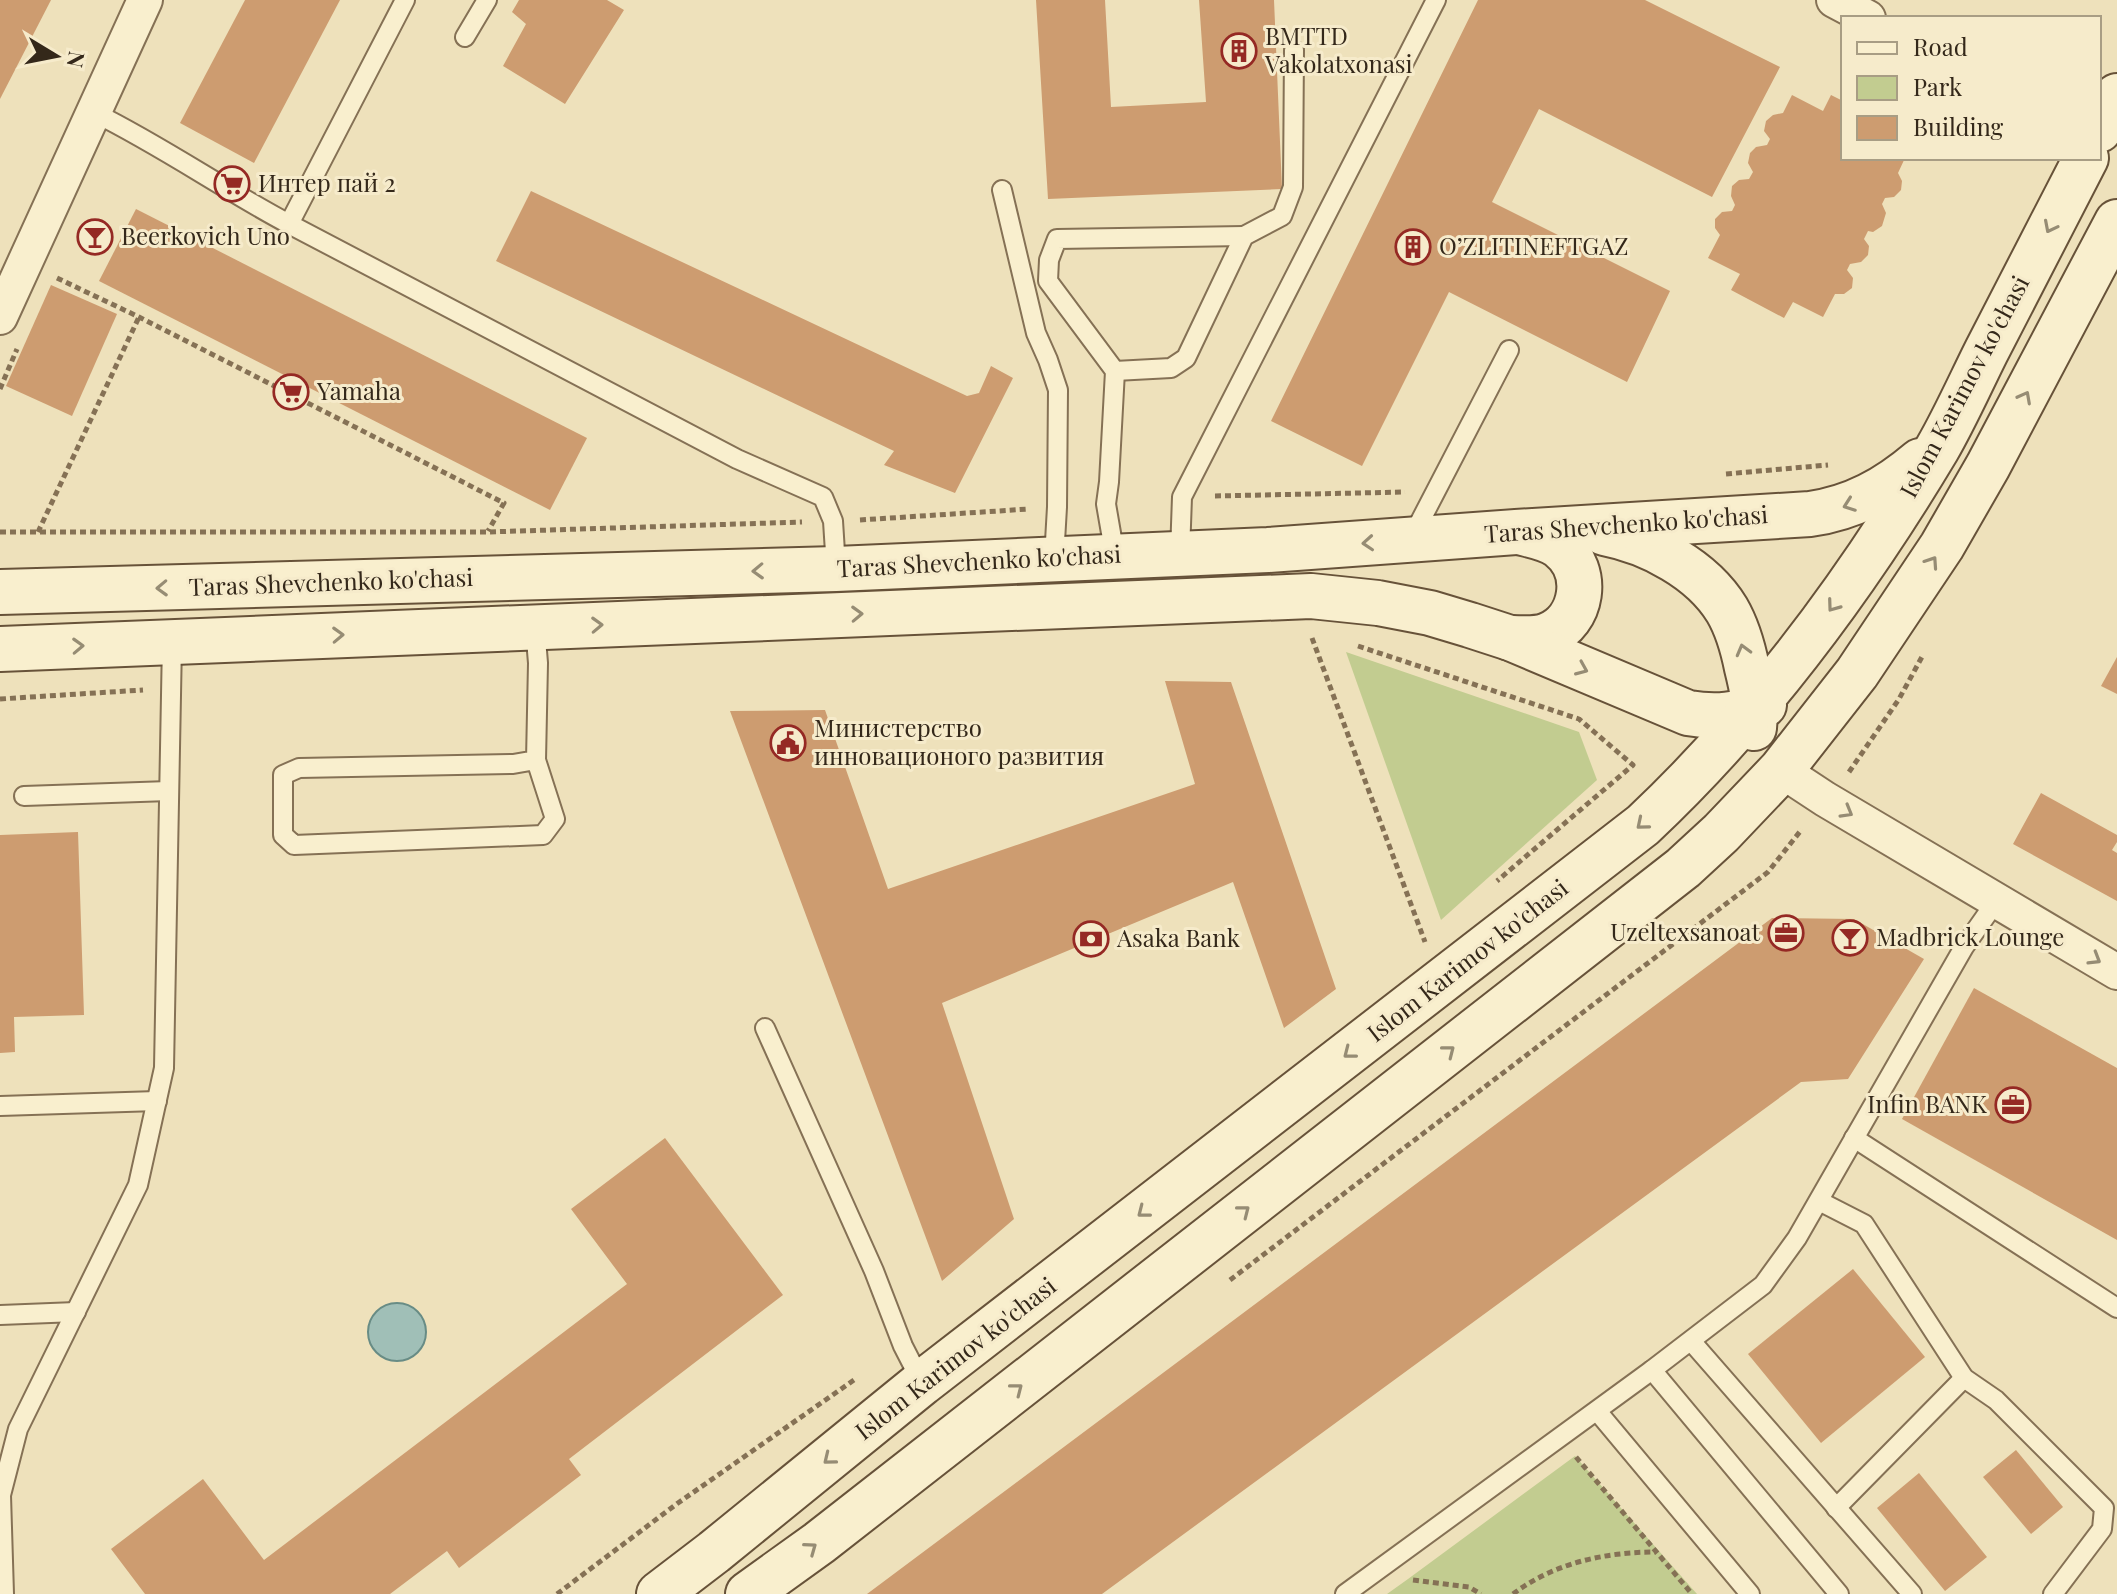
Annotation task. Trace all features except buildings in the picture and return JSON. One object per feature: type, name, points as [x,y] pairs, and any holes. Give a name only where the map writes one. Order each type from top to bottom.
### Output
[{"type":"main road","points":[[2101,126],[2117,96]]},
{"type":"main road","name":"Islom Karimov ko'chasi","points":[[659,1594],[922,1383],[1643,825],[1678,792],[1755,708],[1850,582],[1938,447],[2085,160]]},
{"type":"main road","points":[[748,1594],[819,1543],[1683,868],[1721,833],[1781,770],[1857,673],[1942,546],[1988,466],[2117,222]]},
{"type":"main road","name":"Taras Shevchenko ko'chasi","points":[[0,592],[836,569],[1268,550],[1810,514],[1843,508],[1871,496],[1938,447]]},
{"type":"main road","points":[[1579,529],[1619,536],[1647,547],[1688,570],[1712,591],[1729,613],[1739,635],[1755,708],[1748,756],[1721,833]]},
{"type":"main road","points":[[1510,638],[1545,637],[1560,628],[1574,615],[1580,590],[1574,566],[1565,551],[1550,541],[1516,532]]},
{"type":"main road","name":"Taras Shevchenko ko'chasi","points":[[0,649],[1311,596],[1352,599],[1430,613],[1510,638],[1676,709],[1710,716],[1738,713],[1857,673]]},
{"type":"main road","name":"Taras Shevchenko ko'chasi","points":[[1648,697],[1668,716],[1680,738],[1683,765],[1678,792]]},
{"type":"street","points":[[0,317],[145,0]]},
{"type":"street","points":[[1834,0],[1864,16]]},
{"type":"street","points":[[1781,770],[2117,972]]},
{"type":"lane","points":[[289,224],[405,0]]},
{"type":"lane","points":[[465,37],[487,0]]},
{"type":"lane","points":[[1180,553],[1182,497],[1430,2]]},
{"type":"lane","points":[[1115,556],[1106,504],[1115,371],[1048,281],[1049,260],[1057,239],[1244,236],[1282,216],[1293,187],[1294,50]]},
{"type":"lane","points":[[95,113],[252,205],[737,459],[823,497],[833,521],[836,569]]},
{"type":"lane","points":[[1002,190],[1036,333],[1058,390],[1054,559]]},
{"type":"lane","points":[[1115,371],[1171,368],[1186,358],[1244,236]]},
{"type":"lane","points":[[1411,540],[1509,350]]},
{"type":"lane","points":[[535,627],[538,663],[536,760],[555,819],[543,835],[294,845],[283,835],[283,775],[299,768],[513,764],[536,760]]},
{"type":"lane","points":[[4,1594],[1,1495],[14,1442],[138,1185],[164,1068],[172,642]]},
{"type":"lane","points":[[24,796],[169,791]]},
{"type":"lane","points":[[1345,1594],[1597,1411],[1763,1285],[1797,1238],[1964,947],[1997,900]]},
{"type":"lane","points":[[765,1028],[874,1271],[903,1346],[922,1383]]},
{"type":"lane","points":[[0,1106],[157,1101]]},
{"type":"lane","points":[[1854,1138],[2117,1308]]},
{"type":"lane","points":[[1819,1201],[1864,1224],[1964,1378],[1996,1400],[2104,1508],[2102,1529],[2053,1594]]},
{"type":"lane","points":[[0,1315],[76,1312]]},
{"type":"lane","points":[[1691,1341],[1912,1594]]},
{"type":"lane","points":[[1652,1370],[1839,1594]]},
{"type":"lane","points":[[1836,1508],[1964,1378]]},
{"type":"lane","points":[[1597,1411],[1750,1594]]},
{"type":"path","points":[[51,275],[504,503],[487,532]]},
{"type":"path","points":[[38,532],[139,317]]},
{"type":"path","points":[[1714,475],[1842,463]]},
{"type":"path","points":[[1182,497],[1438,491]]},
{"type":"path","points":[[0,532],[487,532],[833,521],[1057,507]]},
{"type":"path","points":[[1321,637],[1311,637],[1425,942]]},
{"type":"path","points":[[1346,642],[1579,719],[1625,757]]},
{"type":"path","points":[[0,699],[171,688]]},
{"type":"path","points":[[1575,1456],[1692,1594]]},
{"type":"path","points":[[1513,1594],[1545,1574],[1582,1561],[1613,1554],[1659,1552]]},
{"type":"path","points":[[1408,1579],[1469,1587],[1481,1594]]},
{"type":"green space","points":[[1346,652],[1579,732],[1597,780],[1441,920]]},
{"type":"green space","points":[[1575,1456],[1697,1594],[1387,1594],[1408,1579]]},
{"type":"water","points":[[397,1303],[417,1312],[426,1332],[417,1352],[397,1361],[377,1352],[368,1332],[377,1312]]},
{"type":"place","name":"BMTTD Vakolatxonasi","points":[[1239,51]]},
{"type":"place","name":"Интер пай 2","points":[[232,184]]},
{"type":"place","name":"Beerkovich Uno","points":[[95,237]]},
{"type":"place","name":"O’ZLITINEFTGAZ","points":[[1413,247]]},
{"type":"place","name":"Yamaha","points":[[291,392]]},
{"type":"place","name":"Министерство инновационого развития","points":[[788,743]]},
{"type":"place","name":"Uzeltexsanoat","points":[[1786,933]]},
{"type":"place","name":"Madbrick Lounge","points":[[1850,938]]},
{"type":"place","name":"Asaka Bank","points":[[1091,939]]},
{"type":"place","name":"Infin BANK","points":[[2013,1105]]}]
